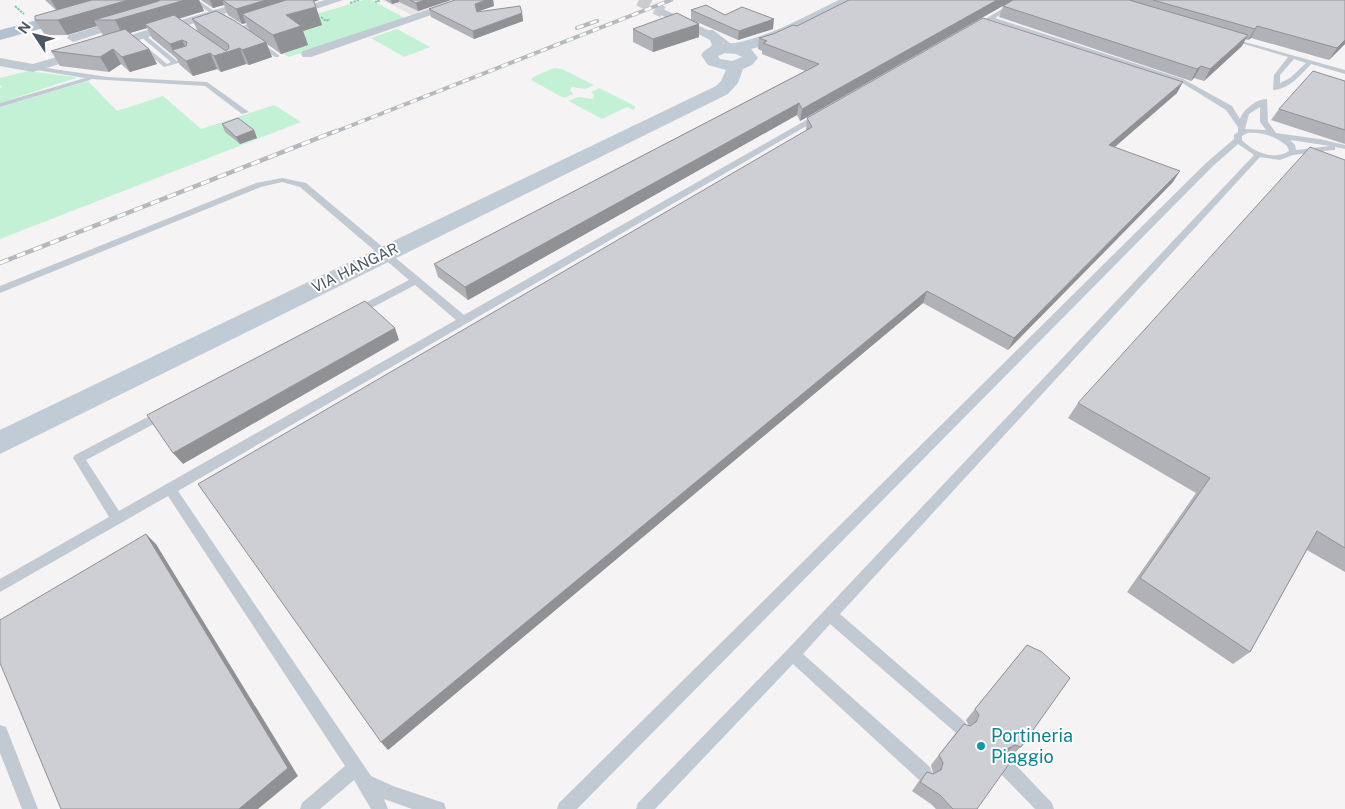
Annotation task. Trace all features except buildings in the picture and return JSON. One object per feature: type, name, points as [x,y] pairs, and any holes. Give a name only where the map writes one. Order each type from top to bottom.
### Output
[{"type":"main road","points":[[0,34],[122,0]]},
{"type":"street","points":[[220,19],[260,0]]},
{"type":"street","points":[[0,62],[32,68],[179,24],[220,19],[297,0]]},
{"type":"street","points":[[220,19],[240,30],[337,0]]},
{"type":"street","points":[[713,57],[722,48],[756,44],[779,35],[850,0]]},
{"type":"street","points":[[308,54],[461,1]]},
{"type":"street","points":[[276,6],[290,15]]},
{"type":"street","points":[[663,12],[715,38],[718,45],[713,57],[723,77],[719,86],[710,94]]},
{"type":"street","points":[[168,16],[179,24]]},
{"type":"street","points":[[88,51],[73,38],[143,17]]},
{"type":"street","points":[[743,62],[779,35]]},
{"type":"street","points":[[734,48],[745,51],[743,62]]},
{"type":"street","points":[[713,57],[743,62]]},
{"type":"street","name":"VIA HANGAR","points":[[0,443],[710,94],[722,90],[728,85],[743,62]]},
{"type":"lane","points":[[194,0],[220,19]]},
{"type":"lane","points":[[966,32],[986,23],[1021,0]]},
{"type":"lane","points":[[986,23],[1168,75],[1230,108],[1245,148],[1259,154],[1279,157],[1319,148],[1345,149]]},
{"type":"lane","points":[[179,24],[190,32]]},
{"type":"lane","points":[[240,30],[277,56]]},
{"type":"lane","points":[[711,32],[734,48]]},
{"type":"lane","points":[[137,36],[166,66],[190,59]]},
{"type":"lane","points":[[137,36],[176,63]]},
{"type":"lane","points":[[1222,36],[1345,72]]},
{"type":"lane","points":[[1276,88],[1277,75],[1292,57]]},
{"type":"lane","points":[[565,809],[1240,134],[1246,113],[1264,101],[1276,88],[1292,79],[1310,62]]},
{"type":"lane","points":[[32,68],[92,78],[207,84],[245,112]]},
{"type":"lane","points":[[0,105],[92,78]]},
{"type":"lane","points":[[1182,90],[1205,93]]},
{"type":"lane","points":[[1264,101],[1264,122],[1276,135],[1291,145],[1292,153]]},
{"type":"lane","points":[[0,586],[824,114]]},
{"type":"lane","points":[[1240,134],[1257,131],[1319,141],[1345,149]]},
{"type":"lane","points":[[644,809],[792,654],[1259,154]]},
{"type":"lane","points":[[0,290],[259,185],[277,180],[287,180],[302,185],[462,320]]},
{"type":"lane","points":[[347,317],[416,280]]},
{"type":"lane","points":[[117,518],[79,458],[174,408]]},
{"type":"lane","points":[[169,488],[356,767],[380,809]]},
{"type":"lane","points":[[829,614],[960,727]]},
{"type":"lane","points":[[792,654],[924,773]]},
{"type":"lane","points":[[0,733],[30,809]]},
{"type":"lane","points":[[1004,765],[1046,809]]},
{"type":"lane","points":[[308,809],[356,767]]},
{"type":"lane","points":[[365,782],[391,794],[438,809]]},
{"type":"path","points":[[375,2],[378,0]]},
{"type":"shaded area","points":[[382,0],[445,0],[450,2],[412,15]]},
{"type":"green space","points":[[364,0],[371,0],[405,18],[289,57],[277,51],[313,15]]},
{"type":"green space","points":[[397,29],[430,47],[404,57],[371,38]]},
{"type":"green space","points":[[554,68],[562,69],[594,85],[585,89],[572,87],[570,90],[573,94],[564,98],[531,80],[533,77]]},
{"type":"green space","points":[[28,71],[76,78],[0,103],[0,88],[3,87],[0,85],[0,78]]},
{"type":"green space","points":[[88,81],[117,111],[163,96],[201,129],[274,105],[301,122],[0,239],[0,107]]},
{"type":"green space","points":[[599,88],[635,106],[635,108],[633,110],[627,107],[602,119],[569,101],[578,97],[593,99],[594,95],[591,92]]},
{"type":"tunnel","points":[[639,0],[663,12]]},
{"type":"railway","points":[[332,133],[671,0]]},
{"type":"railway","points":[[577,28],[597,21]]},
{"type":"railway","points":[[0,263],[336,131]]},
{"type":"place","name":"Portineria Piaggio","points":[[981,746]]}]
